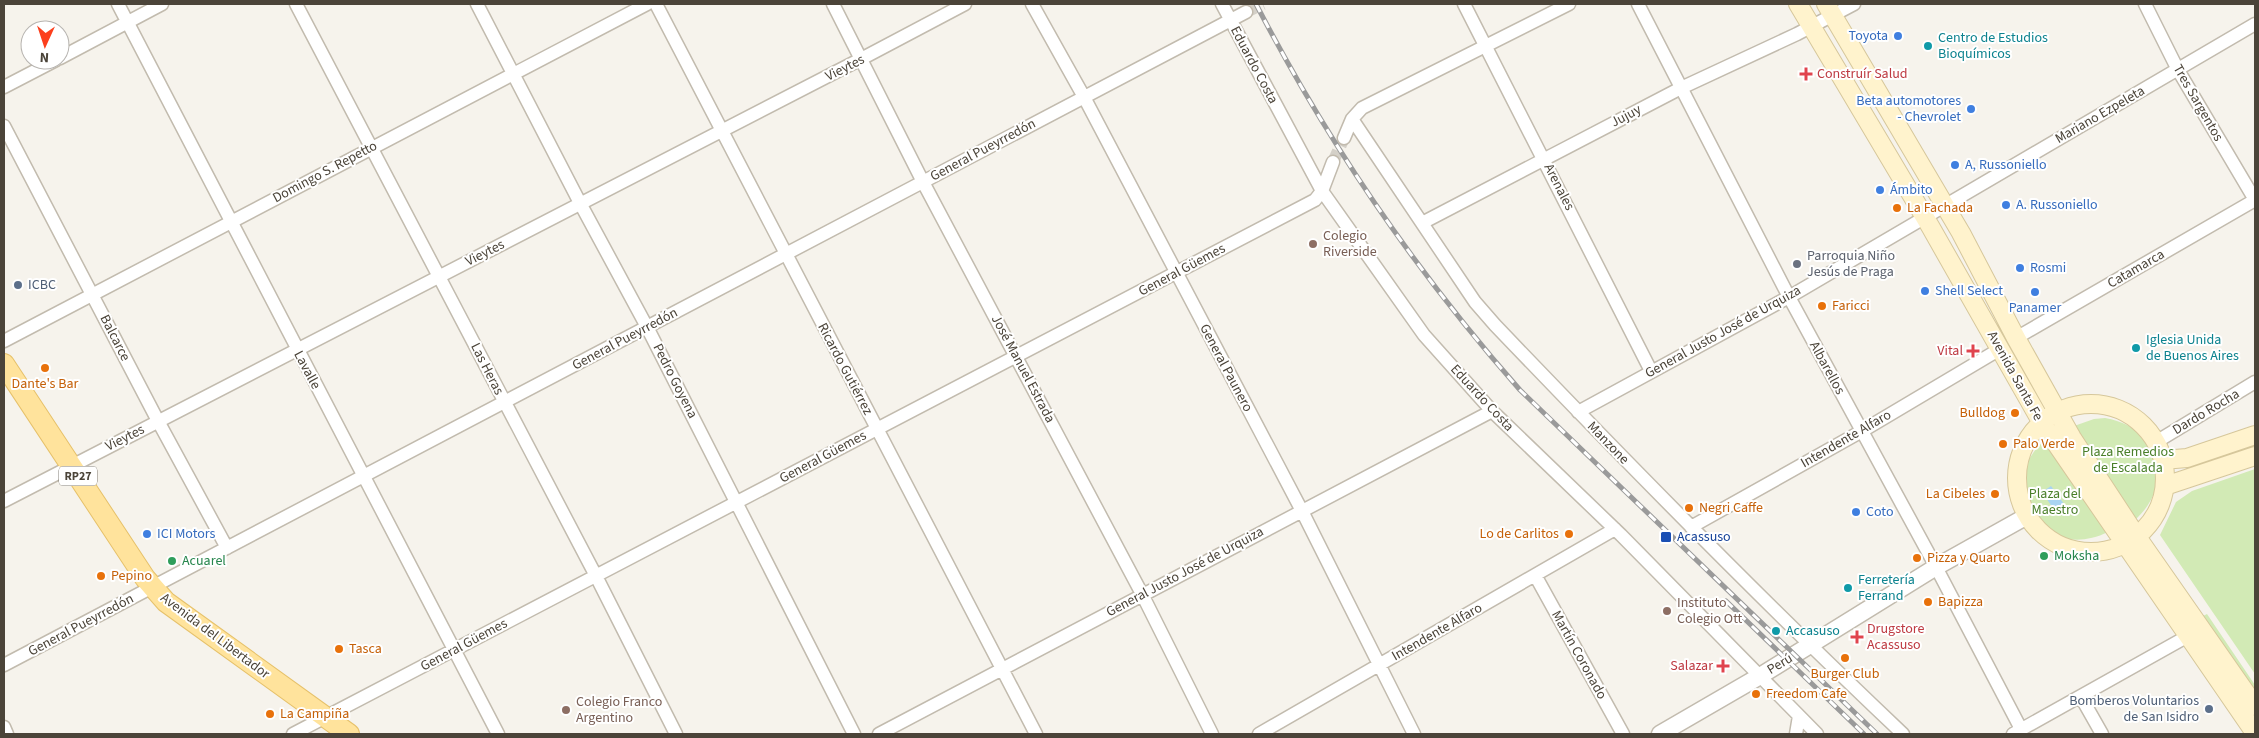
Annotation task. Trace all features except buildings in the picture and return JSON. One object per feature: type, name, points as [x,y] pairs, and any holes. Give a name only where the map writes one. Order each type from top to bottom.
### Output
[{"type":"main road","name":"Avenida Santa Fe","points":[[1798,4],[1925,217],[2042,423],[2245,701],[2255,733]]},
{"type":"main road","name":"Avenida Santa Fe","points":[[1829,10],[1945,205],[2016,338],[2057,412],[2099,481],[2130,541],[2188,636],[2245,701]]},
{"type":"main road","name":"Avenida del Libertador","points":[[4,364],[153,587],[166,602],[349,734]]},
{"type":"main road","points":[[2075,406],[2105,406],[2121,411],[2135,419],[2156,442],[2163,460],[2165,486],[2159,508],[2150,523],[2130,541],[2098,552],[2070,549],[2046,536],[2027,516],[2017,489],[2019,461],[2025,443],[2042,423],[2057,412],[2075,406]]},
{"type":"main road","points":[[2163,460],[2187,458],[2255,435]]},
{"type":"main road","points":[[2165,486],[2255,456]]},
{"type":"street","name":"Lavalle","points":[[118,4],[498,734]]},
{"type":"street","points":[[70,53],[162,4]]},
{"type":"street","name":"Las Heras","points":[[296,4],[596,576],[676,734]]},
{"type":"street","name":"Pedro Goyena","points":[[477,4],[580,204],[647,327],[854,734]]},
{"type":"street","name":"Domingo S. Repetto","points":[[4,341],[647,4]]},
{"type":"street","name":"Ricardo Gutiérrez","points":[[656,4],[876,430],[1036,734]]},
{"type":"street","name":"José Manuel Estrada","points":[[833,4],[923,182],[1142,594],[1212,734]]},
{"type":"street","name":"Vieytes","points":[[4,501],[965,4]]},
{"type":"street","name":"General Paunero","points":[[1032,4],[1084,97],[1302,510],[1414,734]]},
{"type":"street","name":"Eduardo Costa","points":[[1222,4],[1322,192],[1424,335],[1492,411],[1615,529],[1818,734]]},
{"type":"street","name":"Arenales","points":[[1464,4],[1651,371]]},
{"type":"street","points":[[1344,138],[1352,119],[1362,108],[1569,4]]},
{"type":"street","name":"Albarellos","points":[[1638,4],[1789,297],[1936,567],[2017,732]]},
{"type":"street","name":"Jujuy","points":[[1422,223],[1681,88],[1812,26],[1829,10],[1854,4]]},
{"type":"street","name":"Tres Sargentos","points":[[2145,4],[2178,70],[2255,200]]},
{"type":"street","name":"General Pueyrredón","points":[[4,665],[1246,12]]},
{"type":"street","name":"Mariano Ezpeleta","points":[[1945,205],[2255,24]]},
{"type":"street","points":[[4,87],[37,70]]},
{"type":"street","name":"Manzone","points":[[1352,119],[1475,302],[1578,412],[1691,527],[1810,646],[1903,734]]},
{"type":"street","name":"Balcarce","points":[[4,126],[158,421],[227,548]]},
{"type":"street","points":[[1322,192],[1333,162]]},
{"type":"street","name":"General Güemes","points":[[293,734],[1315,200],[1322,192]]},
{"type":"street","name":"Catamarca","points":[[2016,338],[2255,200]]},
{"type":"street","name":"General Justo José de Urquiza","points":[[1578,412],[1789,297],[1945,205]]},
{"type":"street","name":"Intendente Alfaro","points":[[1691,527],[1862,431],[2000,349]]},
{"type":"street","name":"Dardo Rocha","points":[[2156,442],[2255,382]]},
{"type":"street","name":"General Justo José de Urquiza","points":[[879,734],[1492,411]]},
{"type":"street","name":"Perú","points":[[1660,734],[1810,646],[1936,567],[2027,516]]},
{"type":"street","name":"Intendente Alfaro","points":[[1258,734],[1615,529]]},
{"type":"street","name":"Martín Coronado","points":[[1535,575],[1622,734]]},
{"type":"street","points":[[2017,732],[2188,636]]},
{"type":"street","points":[[2081,697],[2102,734]]},
{"type":"street","points":[[1796,734],[1799,716]]},
{"type":"street","points":[[4,728],[7,734]]},
{"type":"green space","name":"Plaza Remedios de Escalada","points":[[2105,418],[2124,423],[2139,433],[2149,444],[2156,458],[2158,474],[2155,490],[2148,505],[2135,520],[2074,426],[2094,419]]},
{"type":"green space","name":"Plaza del Maestro","points":[[2045,440],[2108,532],[2084,539],[2063,538],[2045,530],[2032,516],[2024,499],[2022,479],[2029,459]]},
{"type":"green space","points":[[2255,469],[2255,674],[2160,535],[2176,502],[2192,491]]},
{"type":"green space","points":[[2207,614],[2255,685],[2255,692],[2203,616]]},
{"type":"water","points":[[2051,486],[2064,504],[2055,511],[2042,492]]},
{"type":"tunnel","points":[[1246,12],[1263,4]]},
{"type":"tunnel","points":[[1333,162],[1344,138]]},
{"type":"railway","points":[[1256,4],[1313,106],[1376,205],[1445,299],[1520,390],[1877,734]]},
{"type":"railway","points":[[1726,601],[1864,734]]},
{"type":"place","name":"Toyota","points":[[1898,36]]},
{"type":"place","name":"Centro de Estudios Bioquímicos","points":[[1928,46]]},
{"type":"place","name":"Construír Salud","points":[[1806,74]]},
{"type":"place","name":"Beta automotores - Chevrolet","points":[[1971,109]]},
{"type":"place","name":"A, Russoniello","points":[[1955,165]]},
{"type":"place","name":"Ámbito","points":[[1880,190]]},
{"type":"place","name":"A. Russoniello","points":[[2006,205]]},
{"type":"place","name":"La Fachada","points":[[1897,208]]},
{"type":"place","name":"Colegio Riverside","points":[[1313,244]]},
{"type":"place","name":"Parroquia Niño Jesús de Praga","points":[[1797,264]]},
{"type":"place","name":"Rosmi","points":[[2020,268]]},
{"type":"place","name":"ICBC","points":[[18,285]]},
{"type":"place","name":"Shell Select","points":[[1925,291]]},
{"type":"place","name":"Panamer","points":[[2035,292]]},
{"type":"place","name":"Faricci","points":[[1822,306]]},
{"type":"place","name":"Iglesia Unida de Buenos Aires","points":[[2136,348]]},
{"type":"place","name":"Vital","points":[[1973,351]]},
{"type":"place","name":"Dante's Bar","points":[[45,368]]},
{"type":"place","name":"Bulldog","points":[[2015,413]]},
{"type":"place","name":"Palo Verde","points":[[2003,444]]},
{"type":"place","name":"La Cibeles","points":[[1995,494]]},
{"type":"place","name":"Negri Caffe","points":[[1689,508]]},
{"type":"place","name":"Coto","points":[[1856,512]]},
{"type":"place","name":"ICI Motors","points":[[147,534]]},
{"type":"place","name":"Lo de Carlitos","points":[[1569,534]]},
{"type":"place","name":"Acassuso","points":[[1666,537]]},
{"type":"place","name":"Moksha","points":[[2044,556]]},
{"type":"place","name":"Pizza y Quarto","points":[[1917,558]]},
{"type":"place","name":"Acuarel","points":[[172,561]]},
{"type":"place","name":"Pepino","points":[[101,576]]},
{"type":"place","name":"Ferretería Ferrand","points":[[1848,588]]},
{"type":"place","name":"Bapizza","points":[[1928,602]]},
{"type":"place","name":"Instituto Colegio Ott","points":[[1667,611]]},
{"type":"place","name":"Accasuso","points":[[1776,631]]},
{"type":"place","name":"Drugstore Acassuso","points":[[1857,637]]},
{"type":"place","name":"Tasca","points":[[339,649]]},
{"type":"place","name":"Burger Club","points":[[1845,658]]},
{"type":"place","name":"Salazar","points":[[1723,666]]},
{"type":"place","name":"Freedom Cafe","points":[[1756,694]]},
{"type":"place","name":"Bomberos Voluntarios de San Isidro","points":[[2209,709]]},
{"type":"place","name":"Colegio Franco Argentino","points":[[566,710]]},
{"type":"place","name":"La Campiña","points":[[270,714]]}]
